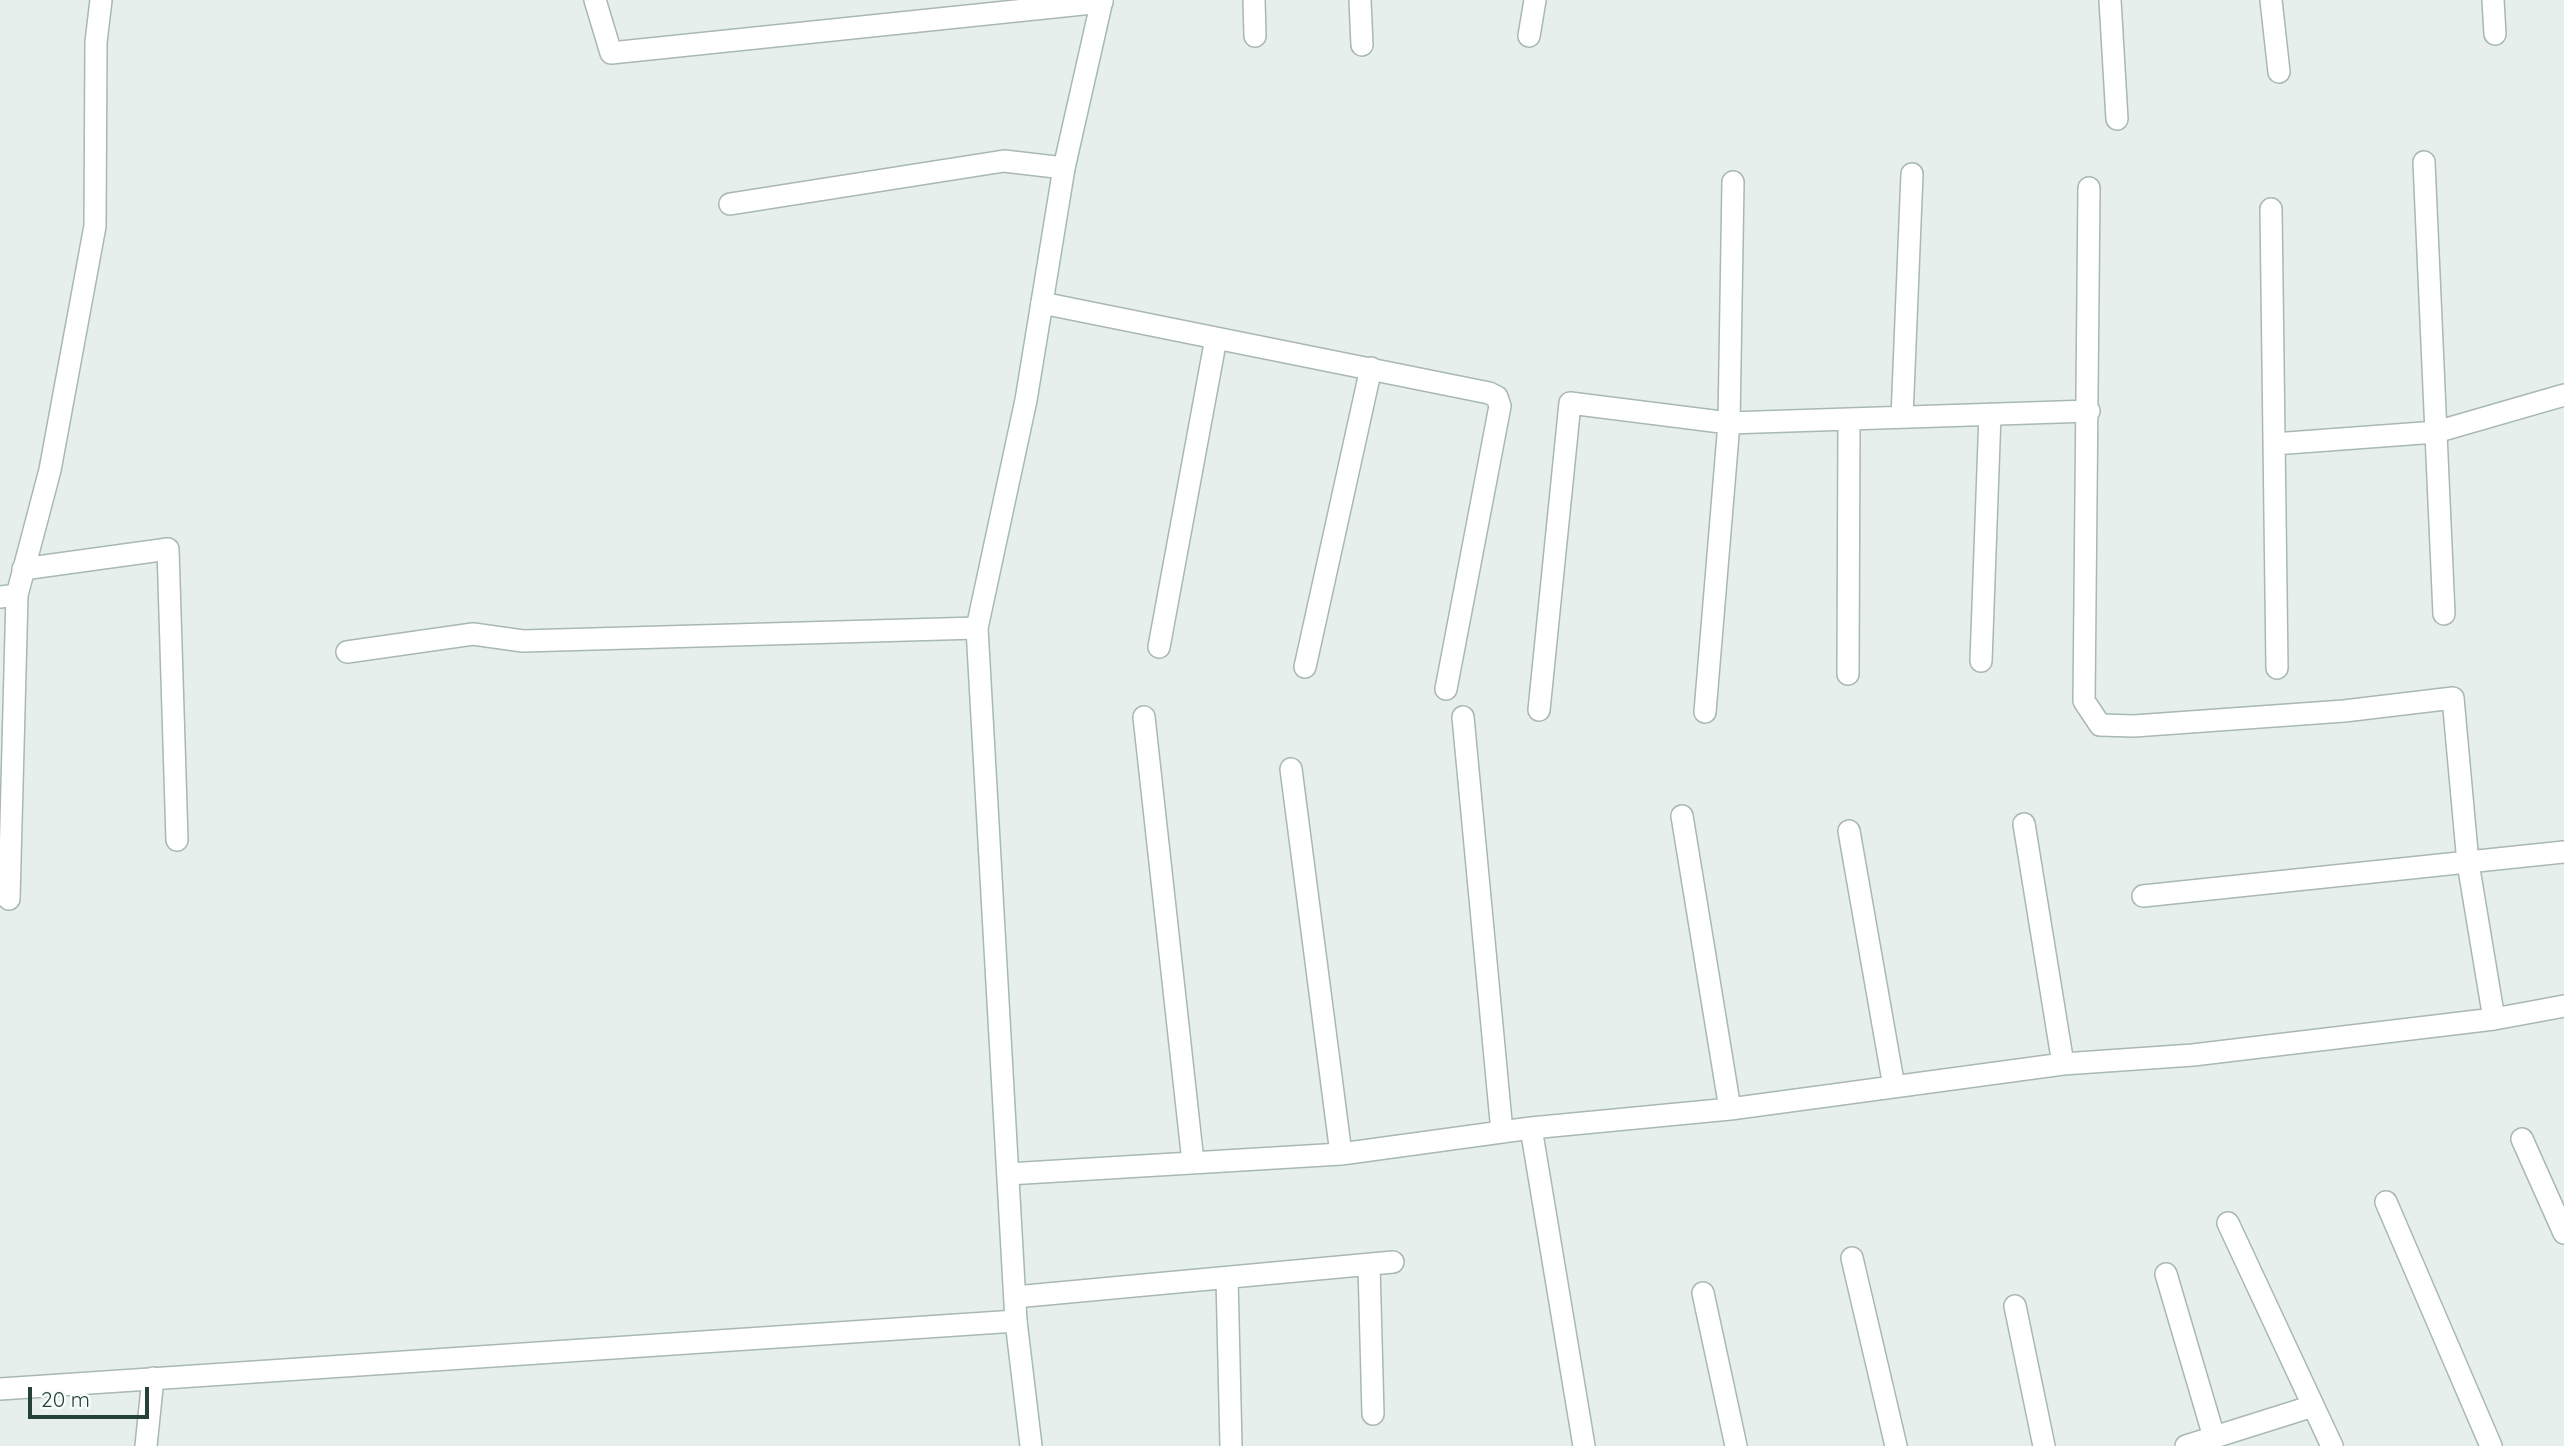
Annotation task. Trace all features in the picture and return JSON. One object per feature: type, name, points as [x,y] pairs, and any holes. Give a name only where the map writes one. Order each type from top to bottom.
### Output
[{"type":"street","points":[[9,899],[8,596],[23,569],[50,470],[95,226],[96,41],[101,0]]},
{"type":"street","points":[[596,0],[611,53],[1102,1],[1065,168],[1026,400],[977,628],[1016,1321],[1031,1446]]},
{"type":"street","points":[[1254,0],[1255,36]]},
{"type":"street","points":[[1360,0],[1363,45]]},
{"type":"street","points":[[1529,36],[1535,0]]},
{"type":"street","points":[[2110,0],[2117,119]]},
{"type":"street","points":[[2271,0],[2279,72]]},
{"type":"street","points":[[2493,0],[2495,34]]},
{"type":"street","points":[[730,204],[1004,161],[1065,168]]},
{"type":"street","points":[[2424,162],[2444,614]]},
{"type":"street","points":[[1902,417],[1912,174]]},
{"type":"street","points":[[1705,712],[1729,423],[1733,182]]},
{"type":"street","points":[[2089,188],[2089,411],[2084,701],[2100,725],[2134,726],[2332,712],[2453,698],[2468,863],[2494,1019]]},
{"type":"street","points":[[2271,209],[2277,668]]},
{"type":"street","points":[[1042,303],[1371,368],[1489,393],[1497,397],[1500,407],[1447,689]]},
{"type":"street","points":[[1159,647],[1216,338]]},
{"type":"street","points":[[1305,667],[1371,368]]},
{"type":"street","points":[[2274,444],[2436,432],[2564,395]]},
{"type":"street","points":[[1539,710],[1570,403],[1729,423],[2089,411]]},
{"type":"street","points":[[1981,661],[1990,414]]},
{"type":"street","points":[[1848,674],[1849,419]]},
{"type":"street","points":[[23,569],[167,549],[177,840]]},
{"type":"street","points":[[348,652],[473,634],[523,641],[977,628]]},
{"type":"street","points":[[1144,717],[1193,1163]]},
{"type":"street","points":[[1463,717],[1502,1132]]},
{"type":"street","points":[[1291,769],[1341,1154]]},
{"type":"street","points":[[1682,816],[1730,1109]]},
{"type":"street","points":[[2024,824],[2063,1064]]},
{"type":"street","points":[[1849,831],[1894,1087]]},
{"type":"street","points":[[2143,896],[2564,852]]},
{"type":"street","points":[[1008,1174],[1341,1154],[1531,1128],[1730,1109],[2063,1064],[2193,1055],[2494,1019],[2564,1006]]},
{"type":"street","points":[[1531,1128],[1584,1446]]},
{"type":"street","points":[[2522,1139],[2564,1233]]},
{"type":"street","points":[[2386,1202],[2491,1446]]},
{"type":"street","points":[[2228,1223],[2332,1446]]},
{"type":"street","points":[[1852,1258],[1896,1446]]},
{"type":"street","points":[[1015,1297],[1393,1262]]},
{"type":"street","points":[[1370,1265],[1373,1414]]},
{"type":"street","points":[[2166,1274],[2214,1437]]},
{"type":"street","points":[[1227,1278],[1231,1446]]},
{"type":"street","points":[[1703,1293],[1737,1446]]},
{"type":"street","points":[[2015,1306],[2044,1446]]},
{"type":"street","points":[[0,1388],[1016,1321]]},
{"type":"street","points":[[146,1446],[153,1378]]},
{"type":"street","points":[[2186,1446],[2313,1406]]}]
